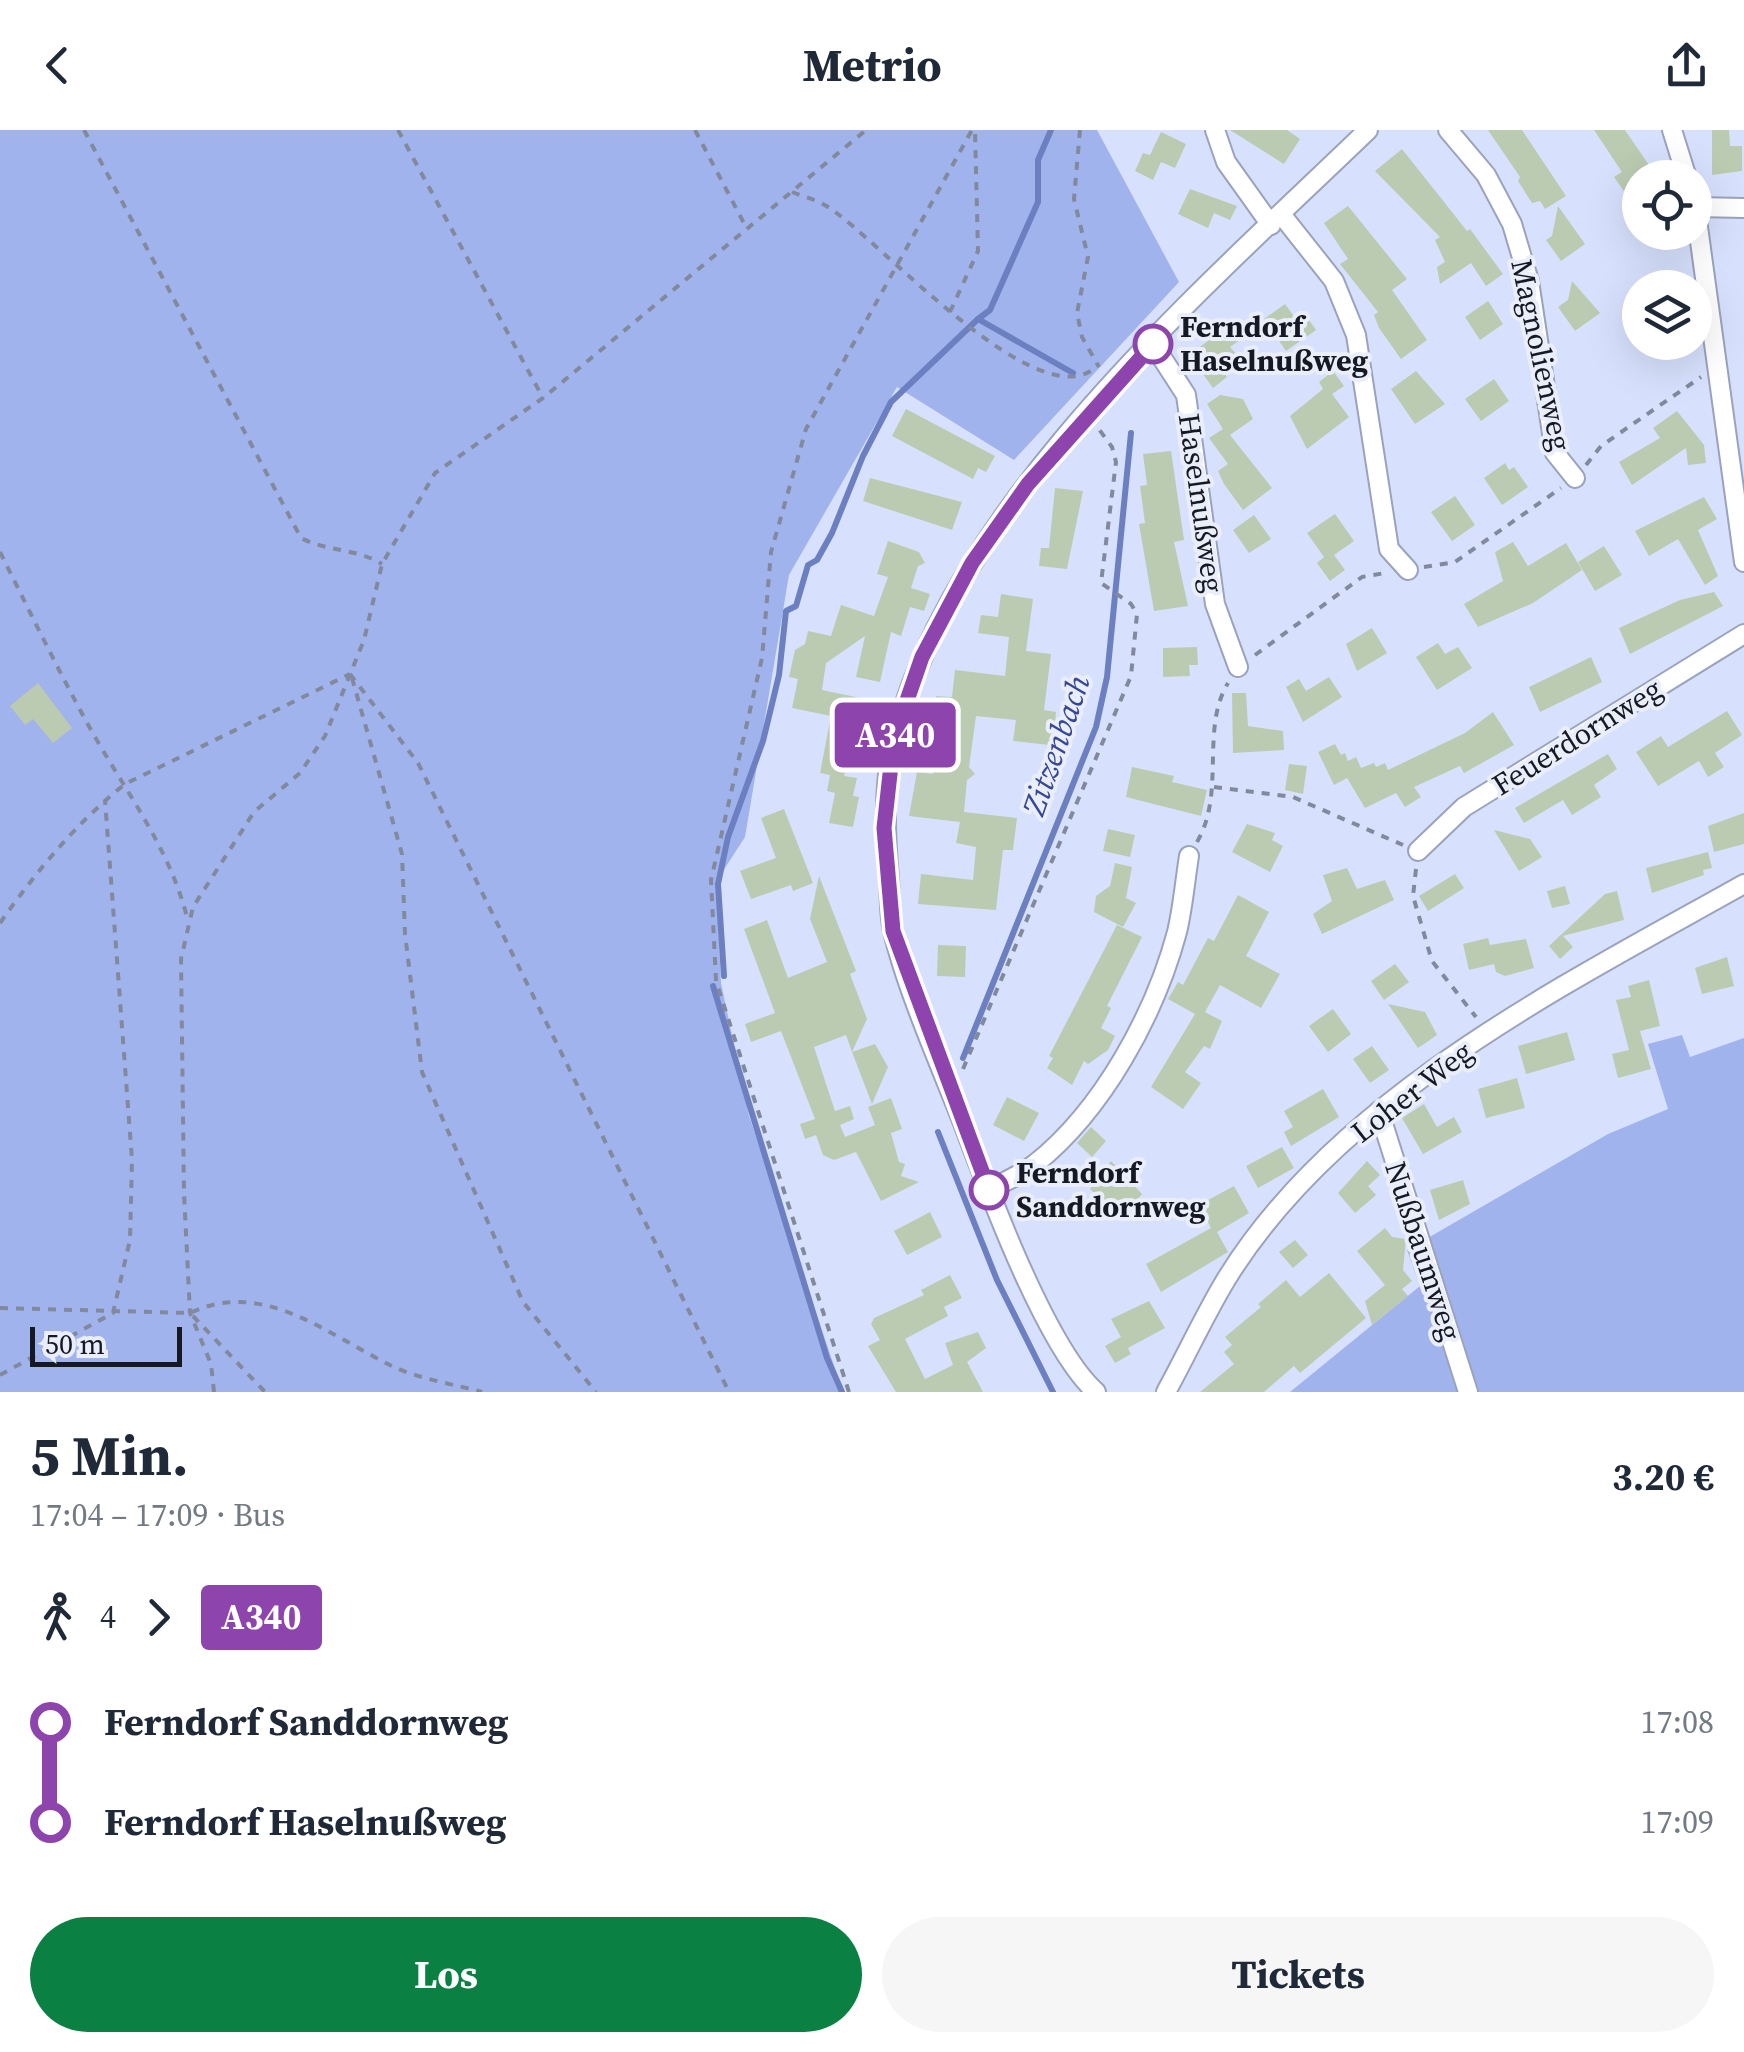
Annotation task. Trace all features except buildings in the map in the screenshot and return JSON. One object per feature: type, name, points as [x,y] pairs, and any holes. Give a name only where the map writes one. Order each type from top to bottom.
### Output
[{"type":"street","points":[[1215,130],[1226,162],[1334,281],[1356,335],[1389,549],[1408,570]]},
{"type":"street","points":[[1096,1392],[1036,1296],[989,1190],[893,931],[884,828],[894,738],[922,657],[972,563],[1028,484],[1114,384],[1368,130]]},
{"type":"street","name":"Magnolienweg","points":[[1448,130],[1486,176],[1512,224],[1529,281],[1555,453],[1575,478]]},
{"type":"street","points":[[1672,130],[1681,160]]},
{"type":"street","points":[[1712,207],[1744,208]]},
{"type":"street","points":[[1702,250],[1736,454],[1744,562]]},
{"type":"street","name":"Haselnußweg","points":[[1153,344],[1186,395],[1215,604],[1238,668]]},
{"type":"street","name":"Feuerdornweg","points":[[1418,852],[1464,807],[1744,634]]},
{"type":"street","points":[[989,1190],[1034,1165],[1071,1130],[1113,1073],[1154,996],[1177,931],[1189,856]]},
{"type":"street","name":"Loher Weg","points":[[1166,1392],[1228,1276],[1295,1191],[1378,1111],[1487,1034],[1744,884]]},
{"type":"street","name":"Nußbaumweg","points":[[1378,1111],[1468,1392]]},
{"type":"path","points":[[84,130],[301,538],[323,549],[361,551],[382,564]]},
{"type":"path","points":[[398,130],[543,398]]},
{"type":"path","points":[[695,130],[747,229]]},
{"type":"path","points":[[214,1392],[211,1364],[190,1313],[180,1085],[181,959],[193,907],[254,812],[300,772],[326,736],[364,640],[382,564],[435,473],[543,398],[866,130]]},
{"type":"path","points":[[849,1392],[716,981],[712,880],[762,658],[771,552],[806,429],[973,130]]},
{"type":"path","points":[[950,312],[978,251],[973,130]]},
{"type":"path","points":[[1080,130],[1074,198],[1088,258],[1078,313],[1082,337],[1098,366],[1114,384]]},
{"type":"path","points":[[792,192],[828,206],[950,312],[999,348],[1050,377],[1078,380],[1098,366]]},
{"type":"path","points":[[950,1090],[973,1054],[1121,708],[1138,640],[1138,614],[1129,602],[1104,588],[1116,462],[1104,434],[1086,417]]},
{"type":"path","points":[[0,552],[83,714],[178,879],[189,925]]},
{"type":"path","points":[[0,923],[45,863],[104,800],[125,784],[350,674]]},
{"type":"path","points":[[350,674],[402,854],[405,934],[422,1072],[522,1302],[596,1392]]},
{"type":"path","points":[[350,674],[418,764],[729,1392]]},
{"type":"path","points":[[1214,787],[1292,797],[1418,852],[1413,896],[1432,961],[1487,1034]]},
{"type":"path","points":[[0,1375],[113,1313],[130,1240],[132,1160],[123,1088],[104,800]]},
{"type":"path","points":[[0,1308],[190,1313],[213,1302],[253,1302],[297,1314],[395,1368],[482,1392]]},
{"type":"path","points":[[190,1313],[265,1392]]},
{"type":"shaded area","points":[[0,130],[1097,130],[1179,282],[1014,460],[897,387],[789,575],[745,837],[716,882],[721,983],[749,1116],[843,1392],[0,1392]]},
{"type":"shaded area","points":[[1682,1035],[1690,1057],[1744,1038],[1744,1392],[1290,1392],[1420,1286],[1407,1250],[1608,1134],[1668,1109],[1648,1044]]},
{"type":"waterway","name":"Zitzenbach","points":[[1051,130],[1038,160],[1038,202],[990,310],[978,319],[1073,373]]},
{"type":"waterway","points":[[724,976],[718,884],[728,837],[763,741],[779,675],[786,611],[796,606],[808,565],[817,560],[832,533],[863,456],[891,402],[978,319]]},
{"type":"waterway","name":"Zitzenbach","points":[[963,1058],[1096,727],[1107,677],[1131,433]]},
{"type":"waterway","points":[[713,986],[827,1358],[842,1392]]},
{"type":"waterway","name":"Zitzenbach","points":[[938,1132],[997,1280],[1053,1392]]},
{"type":"bus line","name":"A340","points":[[989,1190],[893,931],[884,828],[894,738],[922,657],[972,563],[1028,484],[1153,344]]},
{"type":"place","name":"Ferndorf Haselnußweg","points":[[1153,344]]},
{"type":"place","name":"Ferndorf Sanddornweg","points":[[989,1190]]}]
